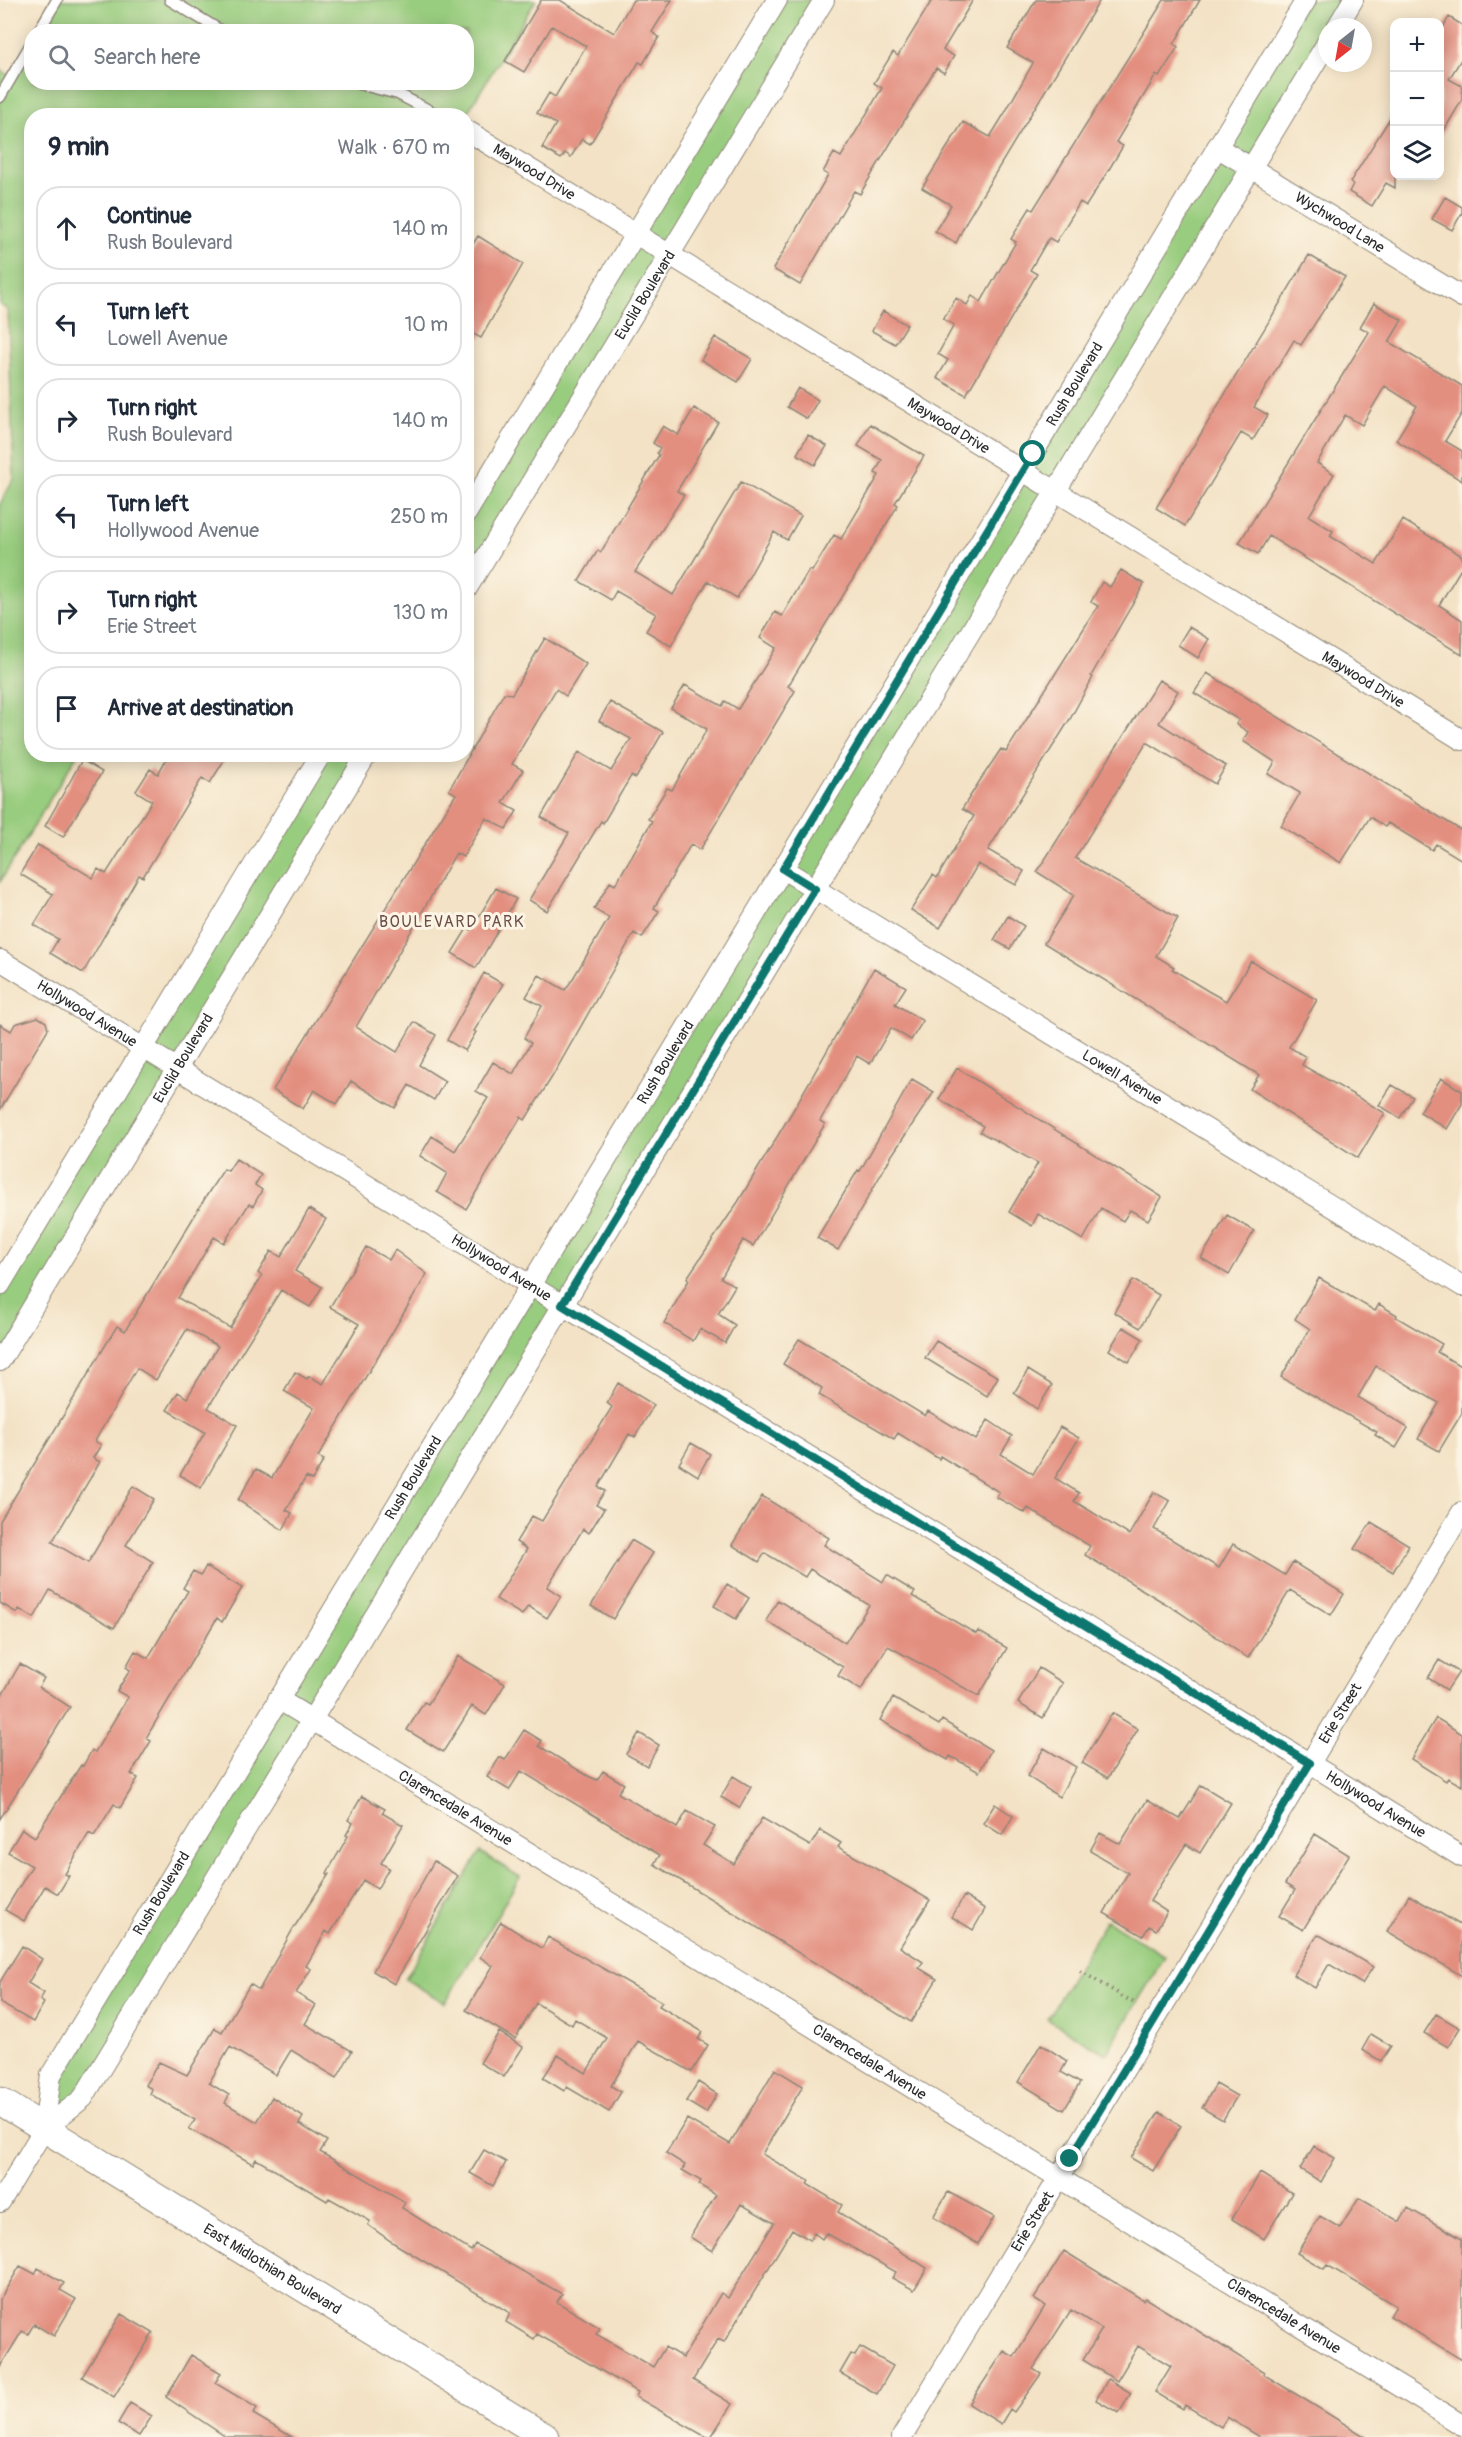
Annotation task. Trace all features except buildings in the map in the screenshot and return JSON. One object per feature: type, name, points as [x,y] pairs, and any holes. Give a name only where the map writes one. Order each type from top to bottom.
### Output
[{"type":"main road","name":"East Midlothian Boulevard","points":[[0,2101],[545,2437]]},
{"type":"street","points":[[474,501],[777,0]]},
{"type":"street","name":"Euclid Boulevard","points":[[474,577],[824,0]]},
{"type":"street","name":"Rush Boulevard","points":[[44,2129],[51,2075],[783,869],[1306,0]]},
{"type":"street","points":[[1342,18],[1353,0]]},
{"type":"street","name":"Rush Boulevard","points":[[0,2202],[44,2129],[83,2098],[1318,58]]},
{"type":"street","name":"Maywood Drive","points":[[474,135],[1462,740]]},
{"type":"street","name":"Wychwood Lane","points":[[1217,147],[1462,297]]},
{"type":"street","points":[[0,1285],[316,762]]},
{"type":"street","name":"Euclid Boulevard","points":[[0,1361],[362,762]]},
{"type":"street","name":"Lowell Avenue","points":[[783,869],[1462,1286]]},
{"type":"street","name":"Hollywood Avenue","points":[[0,960],[1462,1857]]},
{"type":"street","name":"Erie Street","points":[[902,2437],[1462,1512]]},
{"type":"street","name":"Clarencedale Avenue","points":[[278,1699],[1462,2425]]},
{"type":"lane","points":[[43,24],[57,0]]},
{"type":"lane","points":[[170,0],[210,24]]},
{"type":"lane","points":[[0,97],[24,56]]},
{"type":"lane","points":[[382,90],[398,94],[425,108]]},
{"type":"path","points":[[1080,1971],[1136,2004]]},
{"type":"green space","points":[[59,0],[536,0],[470,108],[24,108],[24,762],[73,762],[0,882],[0,504],[14,479],[8,310],[0,305],[0,70],[10,76],[24,55],[24,90],[474,90],[474,24],[44,24]]},
{"type":"green space","points":[[777,0],[824,0],[474,578],[474,501]]},
{"type":"green space","points":[[1306,0],[1353,0],[1342,18],[1318,18],[1318,58],[83,2098],[44,2129],[51,2075]]},
{"type":"green space","points":[[317,762],[363,762],[0,1361],[0,1285]]},
{"type":"green space","points":[[480,1852],[520,1877],[445,2003],[405,1979]]},
{"type":"green space","points":[[1106,1920],[1165,1956],[1106,2054],[1047,2019]]},
{"type":"district","name":"BOULEVARD PARK","points":[[452,922]]},
{"type":"route","points":[[1033,454],[783,869],[815,889],[562,1305],[1310,1763],[1070,2159]]}]
